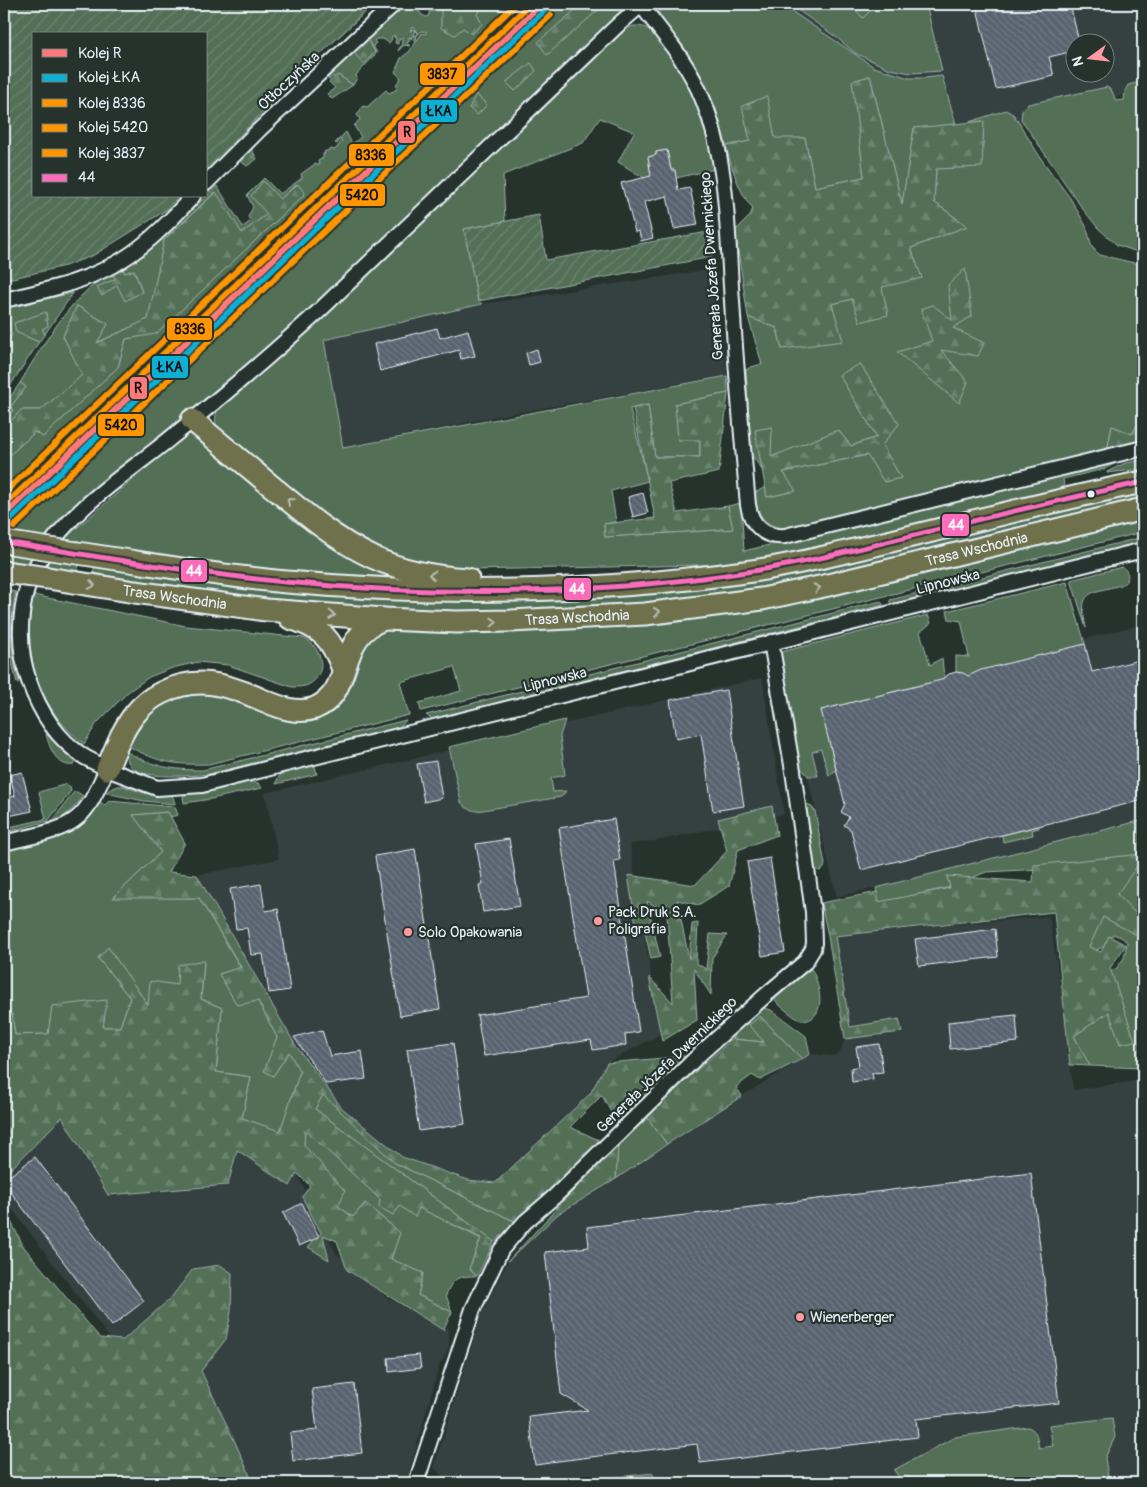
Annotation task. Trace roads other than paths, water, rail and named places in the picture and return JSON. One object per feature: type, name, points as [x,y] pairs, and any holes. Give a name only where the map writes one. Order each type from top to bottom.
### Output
[{"type":"main road","points":[[192,420],[304,513],[340,539],[364,553],[417,573],[480,580],[514,591]]},
{"type":"main road","name":"Trasa Wschodnia","points":[[4,542],[285,582],[408,591],[514,591],[593,588],[670,582],[755,570],[822,557],[1140,482]]},
{"type":"main road","name":"Trasa Wschodnia","points":[[4,572],[266,610],[384,619],[456,622],[560,619],[645,614],[762,599],[824,586],[1143,509]]},
{"type":"main road","points":[[266,610],[303,622],[319,630],[330,642],[344,669]]},
{"type":"main road","points":[[106,769],[134,715],[143,705],[168,689],[196,682],[219,684],[285,708],[297,711],[314,708],[330,698],[336,690],[353,645],[359,636],[371,625],[384,619]]},
{"type":"street","name":"Otłoczyńska","points":[[208,181],[394,4]]},
{"type":"street","name":"Lipnowska","points":[[641,5],[320,311],[279,348],[98,496],[69,522],[55,538],[41,558],[30,580],[21,621],[22,657],[25,671],[36,701],[56,731],[68,744],[106,769],[157,788],[202,785],[1143,550]]},
{"type":"street","name":"Generała Józefa Dwernickiego","points":[[641,5],[675,49],[695,82],[705,105],[715,137],[724,191],[748,505],[750,516],[760,530],[775,537],[785,536],[1143,448]]},
{"type":"street","points":[[4,300],[61,286],[102,271],[140,248],[191,198]]},
{"type":"street","name":"Generała Józefa Dwernickiego","points":[[416,1483],[472,1309],[501,1250],[525,1222],[555,1196],[702,1052],[805,962],[813,950],[813,912],[772,642]]},
{"type":"street","points":[[4,843],[54,830],[77,818],[87,808],[106,769]]},
{"type":"rail line","name":"3837","points":[[4,493],[516,4]]},
{"type":"rail line","name":"8336","points":[[4,506],[530,4]]},
{"type":"rail line","name":"R","points":[[4,516],[541,4]]},
{"type":"rail line","name":"ŁKA","points":[[9,521],[546,9]]},
{"type":"rail line","name":"5420","points":[[14,527],[551,15]]},
{"type":"place","name":"Pack Druk S.A. Poligrafia","points":[[598,921]]},
{"type":"place","name":"Solo Opakowania","points":[[408,932]]},
{"type":"place","name":"Wienerberger","points":[[800,1317]]}]
